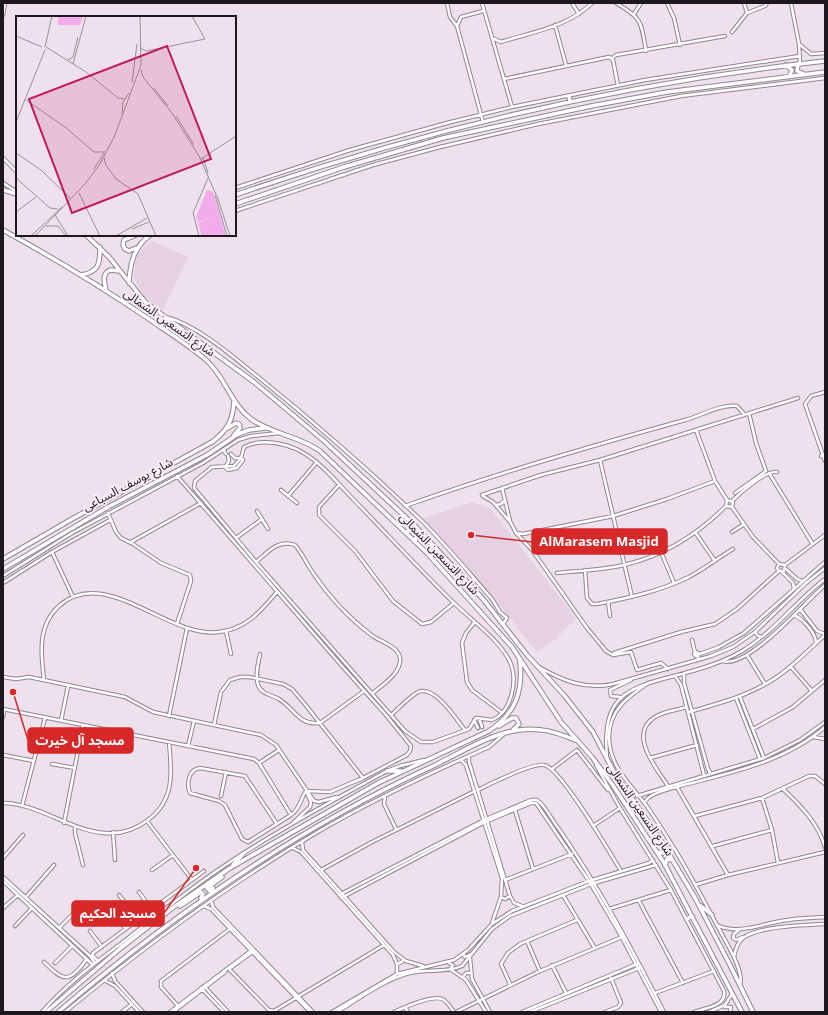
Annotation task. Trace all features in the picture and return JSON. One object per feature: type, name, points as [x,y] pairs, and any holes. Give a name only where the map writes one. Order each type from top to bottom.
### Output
[{"type":"main road","points":[[236,195],[352,157],[483,122],[570,102],[634,89],[786,65],[825,61]]},
{"type":"main road","points":[[799,64],[797,71],[806,75]]},
{"type":"main road","points":[[786,65],[792,70],[789,77]]},
{"type":"main road","points":[[236,204],[336,170],[444,138],[591,106],[667,92],[825,72]]},
{"type":"main road","points":[[569,96],[570,102]]},
{"type":"main road","points":[[3,190],[16,193]]},
{"type":"main road","name":"شارع التسعين الشمالى","points":[[3,230],[80,275],[176,337],[207,360],[220,375],[234,401],[249,417],[266,427],[303,441],[320,451],[415,541],[504,638],[553,711],[595,762],[665,866],[742,1012]]},
{"type":"main road","name":"شارع التسعين الشمالى","points":[[87,236],[100,247],[146,303],[160,315],[231,365],[280,403],[327,444],[414,525],[473,588],[533,663],[564,695],[583,718],[621,783],[663,844],[698,903],[753,1012]]},
{"type":"main road","points":[[134,236],[124,240],[123,245],[125,249],[129,251],[138,247],[149,236]]},
{"type":"main road","points":[[80,275],[89,274],[96,269],[99,263],[100,247]]},
{"type":"main road","points":[[129,283],[132,262],[138,247]]},
{"type":"main road","points":[[106,292],[104,278],[105,273],[111,270],[120,271]]},
{"type":"main road","points":[[228,428],[233,417],[234,401]]},
{"type":"main road","points":[[228,428],[236,423],[240,425],[240,428],[234,436]]},
{"type":"main road","name":"شارع يوسف السباعى","points":[[3,569],[108,507],[214,451],[234,436],[245,431],[266,427]]},
{"type":"main road","name":"شارع يوسف السباعى","points":[[3,559],[72,519],[206,446],[222,435],[228,428]]},
{"type":"main road","points":[[186,466],[188,471]]},
{"type":"main road","points":[[406,532],[412,530],[414,525]]},
{"type":"main road","points":[[415,541],[417,535],[423,534]]},
{"type":"main road","points":[[496,726],[509,715],[518,698],[520,660]]},
{"type":"main road","points":[[46,1012],[120,946],[229,869],[372,786],[427,760],[482,731],[503,724],[512,718],[517,718],[520,723],[518,727],[418,773],[368,798],[234,877],[197,902],[158,934],[105,972],[58,1012]]},
{"type":"main road","points":[[509,732],[544,730],[557,732],[577,741]]},
{"type":"main road","points":[[387,771],[402,771]]},
{"type":"main road","points":[[418,773],[420,778]]},
{"type":"main road","points":[[372,786],[371,790],[376,794]]},
{"type":"main road","points":[[364,791],[367,793],[368,798]]},
{"type":"main road","points":[[337,816],[339,820]]},
{"type":"main road","points":[[656,852],[662,854],[663,844]]},
{"type":"main road","points":[[234,877],[208,890],[208,887],[229,869],[243,854]]},
{"type":"main road","points":[[267,857],[270,861]]},
{"type":"main road","points":[[665,866],[667,859],[673,860]]},
{"type":"main road","points":[[171,909],[202,892],[203,895],[197,902]]},
{"type":"main road","points":[[698,903],[712,916]]},
{"type":"main road","points":[[687,919],[692,916]]},
{"type":"street","points":[[3,15],[5,3]]},
{"type":"street","points":[[447,3],[450,17],[456,26],[483,122]]},
{"type":"street","points":[[482,3],[483,11],[512,108]]},
{"type":"street","points":[[572,3],[579,14]]},
{"type":"street","points":[[492,38],[501,42],[555,25],[579,14],[592,3]]},
{"type":"street","points":[[616,3],[634,14],[642,26],[646,51]]},
{"type":"street","points":[[634,14],[641,3]]},
{"type":"street","points":[[667,3],[674,18],[680,44]]},
{"type":"street","points":[[744,3],[747,13]]},
{"type":"street","points":[[732,32],[747,13],[765,6],[766,3]]},
{"type":"street","points":[[791,3],[799,44],[799,64]]},
{"type":"street","points":[[456,26],[461,18],[483,11]]},
{"type":"street","points":[[555,25],[566,65]]},
{"type":"street","points":[[504,79],[566,65],[608,57],[612,58],[616,55],[646,51],[725,36]]},
{"type":"street","points":[[799,44],[811,54],[825,53]]},
{"type":"street","points":[[236,188],[336,154],[481,115],[618,86],[800,56]]},
{"type":"street","points":[[612,58],[618,86]]},
{"type":"street","points":[[236,211],[406,156],[545,122],[689,95],[825,78]]},
{"type":"street","points":[[3,158],[16,171]]},
{"type":"street","points":[[3,183],[16,192]]},
{"type":"street","points":[[160,315],[172,318],[190,328],[234,358],[312,422],[425,524],[492,599],[499,611],[507,618],[503,624]]},
{"type":"street","points":[[825,392],[811,396],[805,404],[825,461]]},
{"type":"street","points":[[511,523],[495,505],[482,495],[798,398]]},
{"type":"street","points":[[405,506],[631,434],[685,420],[729,406],[737,406],[744,414]]},
{"type":"street","points":[[735,492],[766,471],[756,443],[748,413]]},
{"type":"street","points":[[557,573],[624,565],[661,552],[695,532],[726,506],[727,500],[715,481],[696,430]]},
{"type":"street","points":[[3,576],[72,533],[248,437],[282,433]]},
{"type":"street","points":[[272,442],[296,449],[317,462],[454,603],[503,650],[510,662],[513,674],[513,689],[510,698],[501,712],[492,720],[479,718],[474,719],[470,728],[433,742],[421,742],[410,736],[256,562],[195,490],[193,485],[195,481],[212,466],[234,466],[241,458],[243,449],[246,446],[258,443],[272,442]]},
{"type":"street","points":[[228,448],[235,458],[241,458]]},
{"type":"street","points":[[224,451],[229,460],[225,467]]},
{"type":"street","points":[[600,460],[632,598]]},
{"type":"street","points":[[288,496],[317,462]]},
{"type":"street","points":[[727,500],[732,501],[769,473],[777,472]]},
{"type":"street","points":[[769,473],[812,543]]},
{"type":"street","points":[[177,476],[408,741],[411,749],[406,755],[363,778],[330,792],[306,791]]},
{"type":"street","points":[[516,533],[523,534],[613,516],[667,499],[715,481]]},
{"type":"street","points":[[339,485],[319,508],[319,515],[354,552],[393,601],[422,624],[432,622],[454,603]]},
{"type":"street","points":[[502,488],[511,523],[516,533],[532,550],[586,628],[608,654],[613,655],[631,652],[638,670],[661,663],[668,669]]},
{"type":"street","points":[[281,490],[297,503]]},
{"type":"street","points":[[495,505],[501,504],[505,500]]},
{"type":"street","points":[[732,501],[734,504],[732,507],[743,525],[779,564],[785,565],[812,543],[825,535]]},
{"type":"street","points":[[131,543],[201,503]]},
{"type":"street","points":[[726,506],[732,507]]},
{"type":"street","points":[[257,511],[268,528]]},
{"type":"street","points":[[108,513],[119,537],[158,561],[190,575],[191,581],[177,624]]},
{"type":"street","points":[[236,538],[262,519]]},
{"type":"street","points":[[3,583],[52,552],[110,520]]},
{"type":"street","points":[[732,532],[743,525]]},
{"type":"street","points":[[695,532],[715,560]]},
{"type":"street","points":[[256,562],[277,545],[283,543],[295,545],[321,584],[344,610],[370,635],[396,650],[400,658],[396,673],[373,694]]},
{"type":"street","points":[[585,570],[588,601],[594,604],[632,598],[652,592],[696,573],[733,549]]},
{"type":"street","points":[[52,552],[73,597]]},
{"type":"street","points":[[661,552],[674,583]]},
{"type":"street","points":[[697,654],[704,653],[728,642],[749,629],[825,562]]},
{"type":"street","points":[[614,653],[681,632],[715,624],[738,609],[779,570],[779,564]]},
{"type":"street","points":[[785,565],[786,569],[796,579],[802,581]]},
{"type":"street","points":[[818,567],[824,568]]},
{"type":"street","points":[[533,663],[557,677],[584,686],[608,685],[698,660],[731,648],[746,639],[824,568]]},
{"type":"street","points":[[782,572],[786,569]]},
{"type":"street","points":[[779,570],[793,583],[794,589]]},
{"type":"street","points":[[793,583],[796,579]]},
{"type":"street","points":[[607,758],[605,742],[607,726],[612,710],[621,697],[635,687],[722,661],[751,646],[825,579]]},
{"type":"street","points":[[722,661],[732,662],[747,655],[768,640],[825,585]]},
{"type":"street","points":[[44,680],[41,652],[44,632],[57,608],[73,597],[87,594],[109,595],[127,601],[187,628],[211,633],[226,631],[251,620],[277,592]]},
{"type":"street","points":[[780,601],[783,605]]},
{"type":"street","points":[[608,602],[610,616]]},
{"type":"street","points":[[690,712],[740,697],[765,684],[791,667],[825,634],[817,631],[800,610]]},
{"type":"street","points":[[794,615],[799,618],[814,634],[816,643]]},
{"type":"street","points":[[474,623],[466,633],[463,640],[467,682],[472,690],[501,712]]},
{"type":"street","points":[[169,716],[187,628]]},
{"type":"street","points":[[226,631],[231,654]]},
{"type":"street","points":[[755,632],[758,636],[762,637]]},
{"type":"street","points":[[746,639],[750,641],[751,646]]},
{"type":"street","points":[[692,640],[698,660]]},
{"type":"street","points":[[728,642],[731,648]]},
{"type":"street","points":[[260,654],[257,678],[258,684],[262,691],[282,701],[297,716],[311,723],[320,723],[364,691]]},
{"type":"street","points":[[747,655],[765,684]]},
{"type":"street","points":[[791,667],[812,691]]},
{"type":"street","points":[[684,673],[684,683],[704,775]]},
{"type":"street","points":[[674,676],[680,682],[708,769],[711,774]]},
{"type":"street","points":[[3,677],[16,679],[27,677],[130,699],[146,709],[169,716],[261,735],[273,742],[314,801],[317,802],[339,797]]},
{"type":"street","points":[[214,725],[221,692],[226,683],[240,677],[257,678],[276,682],[289,687],[320,723],[363,778]]},
{"type":"street","points":[[621,697],[611,696],[610,690],[632,679]]},
{"type":"street","points":[[753,729],[793,708],[825,680]]},
{"type":"street","points":[[650,682],[631,694],[621,703],[612,719],[609,734],[610,750],[615,762],[637,796],[644,803],[695,885],[717,925],[742,977],[740,986]]},
{"type":"street","points":[[61,721],[68,686]]},
{"type":"street","points":[[391,715],[417,693],[428,692],[438,698],[465,730]]},
{"type":"street","points":[[740,697],[764,758]]},
{"type":"street","points":[[736,698],[760,759]]},
{"type":"street","points":[[668,786],[650,758],[643,741],[643,734],[647,724],[659,715],[687,706]]},
{"type":"street","points":[[3,717],[4,710],[252,759],[259,763],[291,815]]},
{"type":"street","points":[[22,806],[46,718]]},
{"type":"street","points":[[479,718],[482,731]]},
{"type":"street","points":[[474,719],[482,731]]},
{"type":"street","points":[[188,746],[194,721]]},
{"type":"street","points":[[637,796],[764,758],[792,745],[825,722]]},
{"type":"street","points":[[64,823],[83,725]]},
{"type":"street","points":[[644,803],[649,797],[677,787],[744,769],[794,749],[813,737],[825,727]]},
{"type":"street","points":[[65,1012],[158,934],[270,861],[376,800],[495,743],[504,734]]},
{"type":"street","points":[[813,737],[825,739]]},
{"type":"street","points":[[3,803],[22,806],[75,827],[95,831],[113,832],[131,829],[147,821],[159,810],[169,792],[172,773],[169,742]]},
{"type":"street","points":[[650,758],[697,744]]},
{"type":"street","points":[[792,745],[794,749]]},
{"type":"street","points":[[259,763],[279,750]]},
{"type":"street","points":[[552,769],[577,750],[603,785],[610,791]]},
{"type":"street","points":[[3,754],[34,761]]},
{"type":"street","points":[[469,756],[469,762],[476,790],[510,896],[514,903],[522,906]]},
{"type":"street","points":[[461,759],[466,765],[476,790]]},
{"type":"street","points":[[42,1012],[50,1003],[96,963],[120,946],[188,891],[243,854],[339,797],[387,771],[400,766],[427,760]]},
{"type":"street","points":[[595,762],[620,808],[671,890],[724,993],[722,1001],[718,1004],[694,1012]]},
{"type":"street","points":[[52,764],[75,768]]},
{"type":"street","points":[[321,870],[396,829],[476,790],[537,765],[543,765],[552,769],[593,826],[621,871]]},
{"type":"street","points":[[276,824],[246,777],[200,768],[194,769],[190,775],[189,791],[193,794],[219,801],[225,805],[242,839],[245,842],[249,841],[291,815],[300,807],[306,791]]},
{"type":"street","points":[[221,796],[226,772]]},
{"type":"street","points":[[695,816],[762,798],[811,776],[817,777],[825,784]]},
{"type":"street","points":[[677,787],[713,846],[728,875]]},
{"type":"street","points":[[783,789],[800,805],[812,820],[823,839],[825,847]]},
{"type":"street","points":[[291,825],[310,807],[311,802],[306,794],[306,791]]},
{"type":"street","points":[[385,796],[384,804],[396,829]]},
{"type":"street","points":[[762,798],[772,830],[778,863]]},
{"type":"street","points":[[376,800],[384,804]]},
{"type":"street","points":[[341,895],[486,821],[532,800],[538,801],[591,882],[654,993],[663,1012]]},
{"type":"street","points":[[486,821],[533,802],[537,803],[609,909],[663,1012]]},
{"type":"street","points":[[593,826],[620,808]]},
{"type":"street","points":[[515,810],[533,869]]},
{"type":"street","points":[[147,821],[192,880]]},
{"type":"street","points":[[486,821],[502,878],[501,897],[492,924]]},
{"type":"street","points":[[75,827],[75,833],[83,865]]},
{"type":"street","points":[[713,846],[772,830]]},
{"type":"street","points":[[113,832],[115,860]]},
{"type":"street","points":[[3,858],[23,835]]},
{"type":"street","points":[[302,842],[303,850],[395,957],[397,974]]},
{"type":"street","points":[[292,848],[301,852],[394,952],[403,959],[425,967]]},
{"type":"street","points":[[695,885],[728,875],[825,852]]},
{"type":"street","points":[[505,880],[572,854]]},
{"type":"street","points":[[152,870],[173,855]]},
{"type":"street","points":[[332,1012],[397,974],[448,962],[464,954],[492,924],[506,914],[522,906],[621,871],[649,863],[653,860]]},
{"type":"street","points":[[26,897],[54,865]]},
{"type":"street","points":[[337,1012],[370,992],[403,975],[421,971],[450,969],[462,966],[492,929],[519,911],[563,895],[591,882],[656,865]]},
{"type":"street","points":[[96,963],[92,954],[204,871]]},
{"type":"street","points":[[3,877],[60,928],[96,963]]},
{"type":"street","points":[[3,881],[72,946],[86,960],[90,968]]},
{"type":"street","points":[[609,909],[671,890]]},
{"type":"street","points":[[139,892],[152,910]]},
{"type":"street","points":[[3,908],[18,895]]},
{"type":"street","points":[[119,895],[139,920]]},
{"type":"street","points":[[563,895],[594,948]]},
{"type":"street","points":[[501,897],[505,900],[510,896]]},
{"type":"street","points":[[211,900],[213,907],[314,1012]]},
{"type":"street","points":[[639,901],[682,983]]},
{"type":"street","points":[[60,928],[84,903]]},
{"type":"street","points":[[203,906],[212,909],[254,950]]},
{"type":"street","points":[[15,926],[32,908]]},
{"type":"street","points":[[113,912],[126,929]]},
{"type":"street","points":[[717,925],[727,929],[740,929],[787,920],[825,917]]},
{"type":"street","points":[[510,984],[501,964],[512,950],[527,941],[577,920]]},
{"type":"street","points":[[740,929],[734,934],[733,938],[737,940],[778,928],[825,924]]},
{"type":"street","points":[[178,1007],[161,987],[162,980],[231,928]]},
{"type":"street","points":[[90,931],[102,947]]},
{"type":"street","points":[[394,1012],[405,1007],[439,998],[445,1001],[455,1012],[510,984],[552,965],[622,937]]},
{"type":"street","points":[[733,958],[738,945],[745,937]]},
{"type":"street","points":[[527,941],[540,971]]},
{"type":"street","points":[[229,970],[269,1010],[277,1010],[384,945]]},
{"type":"street","points":[[55,964],[72,946]]},
{"type":"street","points":[[203,988],[254,950]]},
{"type":"street","points":[[170,1012],[254,950]]},
{"type":"street","points":[[464,954],[466,958],[472,954]]},
{"type":"street","points":[[470,958],[470,973],[490,1012]]},
{"type":"street","points":[[397,964],[403,959]]},
{"type":"street","points":[[86,960],[96,963]]},
{"type":"street","points":[[44,962],[57,975],[65,978],[86,960]]},
{"type":"street","points":[[448,962],[453,964],[450,969]]},
{"type":"street","points":[[522,1012],[637,964]]},
{"type":"street","points":[[552,965],[566,993]]},
{"type":"street","points":[[530,1012],[611,978],[639,968]]},
{"type":"street","points":[[450,969],[463,977],[486,1012]]},
{"type":"street","points":[[654,993],[714,971]]},
{"type":"street","points":[[112,973],[117,984],[143,1012]]},
{"type":"street","points":[[463,977],[465,974],[470,973]]},
{"type":"street","points":[[605,1012],[621,1003],[611,978]]},
{"type":"street","points":[[103,980],[115,986],[139,1012]]},
{"type":"street","points":[[203,988],[223,1012]]},
{"type":"street","points":[[203,988],[228,1012]]},
{"type":"street","points":[[720,1008],[728,1003],[732,992]]},
{"type":"street","points":[[299,997],[310,1012]]},
{"type":"street","points":[[122,1012],[132,1004]]},
{"type":"street","points":[[709,1012],[730,1006],[732,1009],[730,1012]]},
{"type":"street","points":[[173,1012],[178,1007]]},
{"type":"street","points":[[405,1007],[408,1012]]},
{"type":"shaded area","points":[[152,241],[188,257],[163,310],[145,297],[138,287],[134,276],[135,263],[139,252]]},
{"type":"shaded area","points":[[472,502],[490,508],[576,618],[556,639],[537,652],[493,597],[422,519]]},
{"type":"place","name":"AlMarasem Masjid","points":[[471,535]]},
{"type":"place","name":"مسجد آل خيرت","points":[[13,692]]},
{"type":"place","name":"مسجد الحكيم","points":[[196,868]]}]
